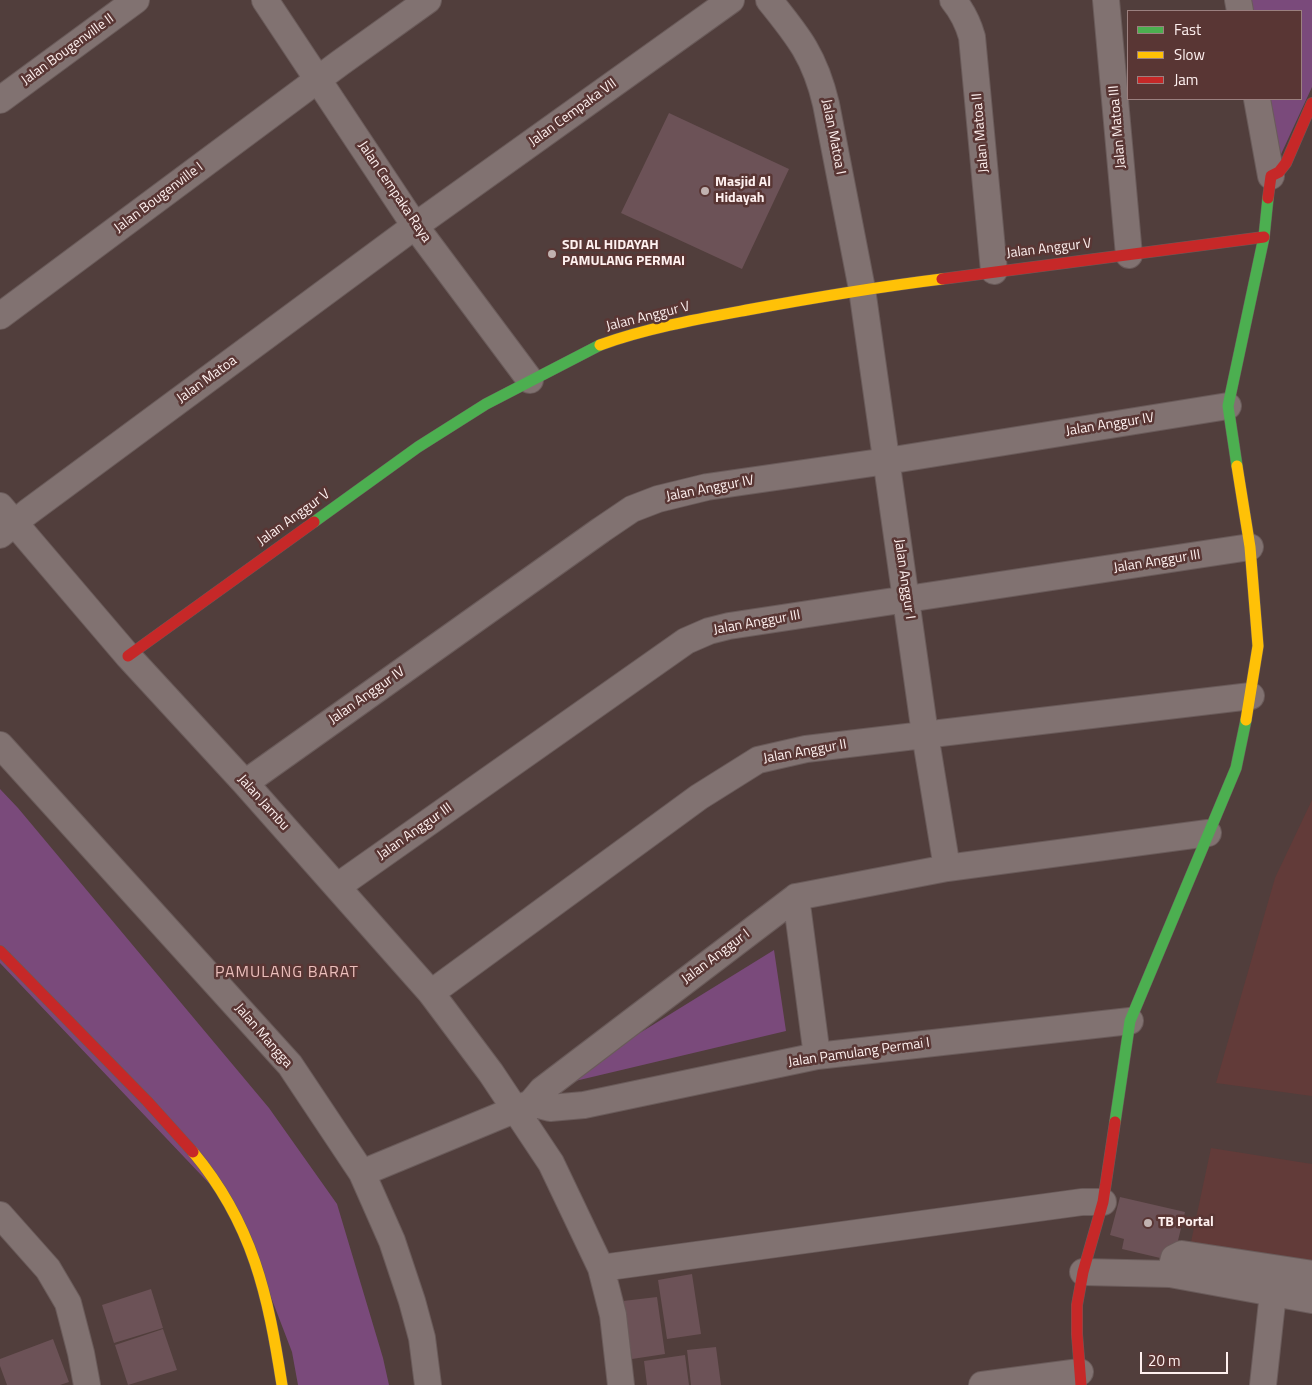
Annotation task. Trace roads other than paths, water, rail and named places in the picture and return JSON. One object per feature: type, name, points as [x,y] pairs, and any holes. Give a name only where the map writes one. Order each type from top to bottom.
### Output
[{"type":"street","name":"Jalan Bougenville II","points":[[0,100],[136,0]]},
{"type":"street","name":"Jalan Cempaka Raya","points":[[265,0],[415,226],[530,380]]},
{"type":"street","name":"Jalan Bougenville I","points":[[0,316],[428,0]]},
{"type":"street","name":"Jalan Cempaka VII","points":[[415,226],[731,0]]},
{"type":"street","name":"Jalan Matoa I","points":[[768,0],[800,39],[815,65],[821,82],[862,288]]},
{"type":"street","name":"Jalan Matoa II","points":[[953,0],[960,8],[972,37],[994,271]]},
{"type":"street","name":"Jalan Matoa III","points":[[1106,0],[1129,255]]},
{"type":"street","points":[[982,1385],[1080,1378],[1077,1334],[1078,1305],[1083,1272],[1103,1202],[1130,1022],[1236,768],[1252,696],[1258,646],[1250,547],[1228,406],[1264,237],[1271,176],[1257,100]]},
{"type":"street","points":[[1271,176],[1279,172],[1286,163],[1312,103]]},
{"type":"street","name":"Jalan Matoa","points":[[5,521],[415,226]]},
{"type":"street","name":"Jalan Anggur V","points":[[128,656],[418,448],[486,404],[593,347],[621,338],[704,318],[862,288],[1264,237]]},
{"type":"street","name":"Jalan Anggur I","points":[[862,288],[925,734],[947,868]]},
{"type":"street","name":"Jalan Anggur IV","points":[[245,783],[632,510],[658,499],[707,487],[887,462],[1228,406]]},
{"type":"street","name":"Jalan Jambu","points":[[5,521],[338,886],[431,993],[492,1073],[523,1106],[601,1268],[613,1314],[621,1385]]},
{"type":"street","name":"Jalan Anggur III","points":[[338,886],[686,641],[709,630],[1250,547]]},
{"type":"street","name":"Jalan Anggur II","points":[[431,993],[699,797],[758,760],[806,749],[1252,696]]},
{"type":"street","name":"Jalan Mangga","points":[[0,745],[290,1065],[362,1173],[392,1241],[422,1338],[428,1385]]},
{"type":"street","name":"Jalan Anggur I","points":[[523,1106],[796,896],[947,868],[1208,832]]},
{"type":"street","points":[[796,896],[817,1056]]},
{"type":"street","points":[[0,952],[162,1116],[212,1178],[235,1214],[254,1257],[272,1323],[282,1385]]},
{"type":"street","name":"Jalan Pamulang Permai I","points":[[523,1106],[550,1108],[584,1105],[817,1056],[1130,1022]]},
{"type":"street","points":[[362,1173],[523,1106]]},
{"type":"street","points":[[601,1268],[1082,1202],[1103,1202]]},
{"type":"street","points":[[0,1215],[48,1268],[68,1303],[87,1385]]},
{"type":"street","points":[[1170,1274],[1174,1258],[1182,1254],[1312,1274]]},
{"type":"street","points":[[1083,1272],[1170,1274],[1312,1300]]},
{"type":"street","points":[[1263,1385],[1273,1293]]},
{"type":"place","name":"Masjid Al Hidayah","points":[[705,191]]},
{"type":"place","name":"SDI AL HIDAYAH PAMULANG PERMAI","points":[[552,254]]},
{"type":"place","name":"TB Portal","points":[[1148,1223]]},
{"type":"district","name":"PAMULANG BARAT","points":[[287,973]]}]
